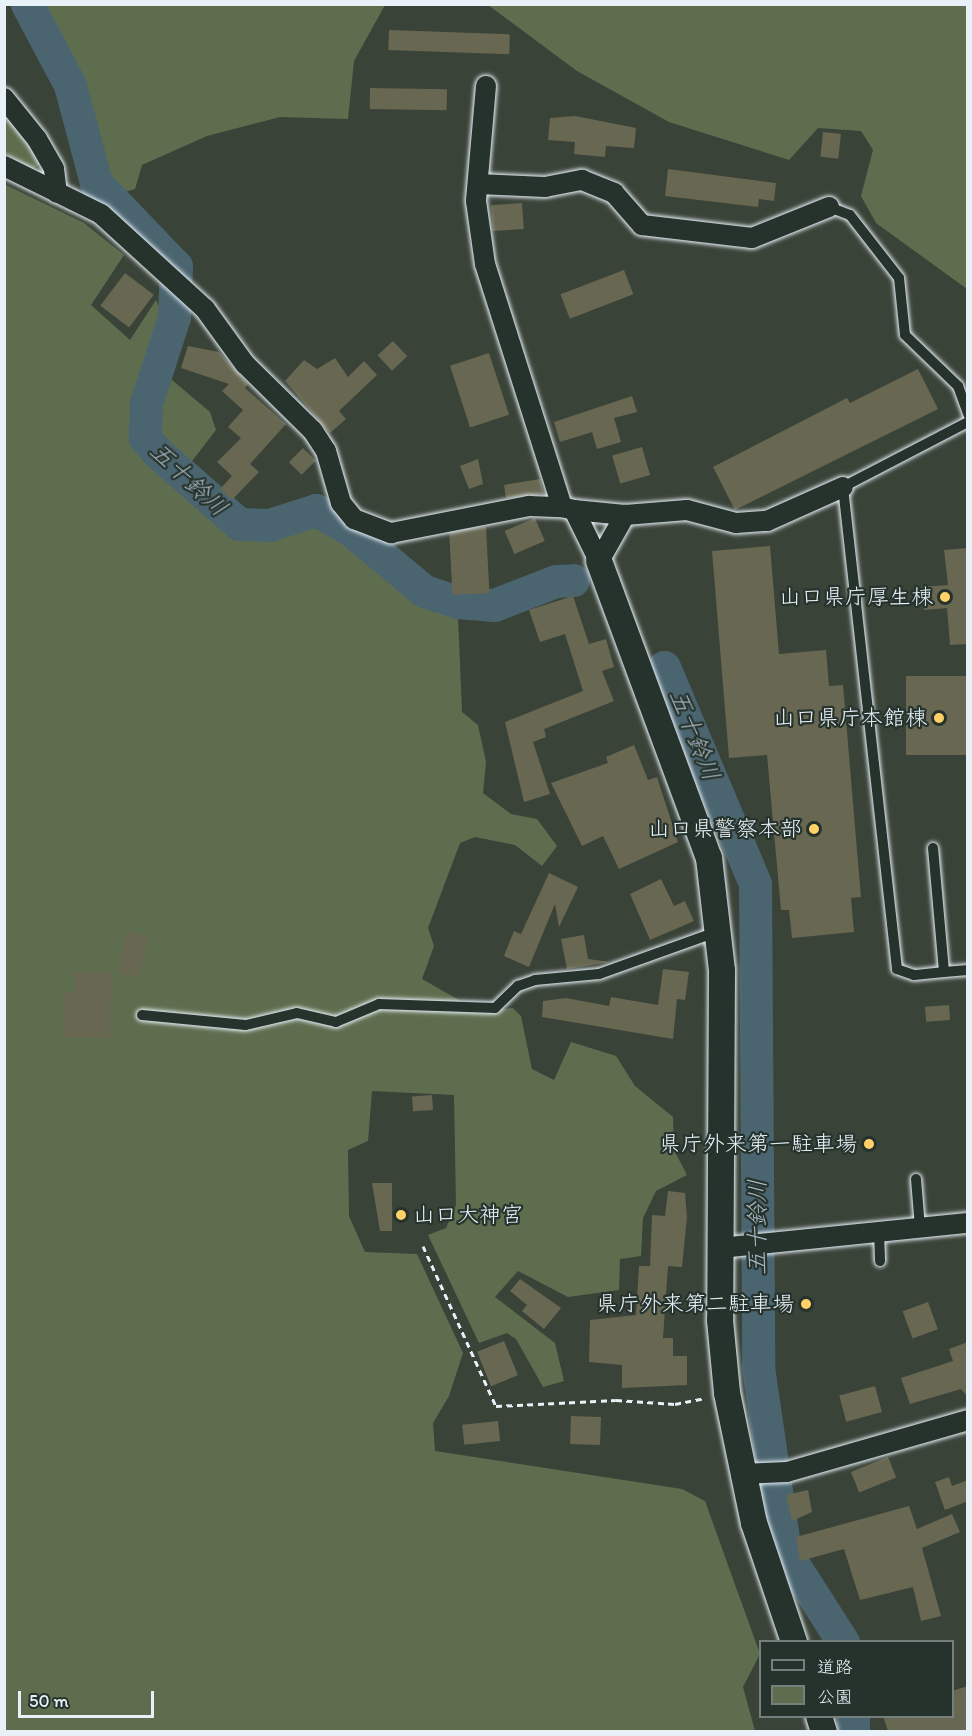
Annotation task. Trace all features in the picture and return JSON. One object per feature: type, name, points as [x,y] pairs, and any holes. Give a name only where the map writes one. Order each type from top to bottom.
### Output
[{"type":"street","points":[[486,86],[478,184],[485,264],[568,508],[599,561],[694,810],[709,858],[719,931],[720,1248],[728,1393],[794,1640]]},
{"type":"street","points":[[4,98],[37,139],[54,169],[57,193]]},
{"type":"street","points":[[4,166],[101,214],[189,295],[245,364],[314,431],[326,451],[341,503],[354,519],[391,533],[529,506],[625,515],[687,510],[736,523],[767,521],[843,487]]},
{"type":"street","points":[[478,184],[545,187],[582,180],[614,192],[642,225],[752,238],[829,207]]},
{"type":"street","points":[[599,561],[625,515]]},
{"type":"street","points":[[720,1248],[968,1223]]},
{"type":"street","points":[[750,1474],[787,1472],[968,1420]]},
{"type":"lane","points":[[829,207],[850,215],[898,278],[905,335],[958,386],[968,414]]},
{"type":"lane","points":[[968,422],[843,487],[897,969],[914,975],[968,970]]},
{"type":"lane","points":[[933,848],[944,972]]},
{"type":"lane","points":[[142,1015],[246,1025],[297,1013],[336,1022],[380,1005],[495,1008],[518,986],[535,980],[599,974],[719,931]]},
{"type":"lane","points":[[916,1179],[920,1228]]},
{"type":"lane","points":[[879,1232],[880,1261]]},
{"type":"path","points":[[423,1246],[496,1406],[616,1400],[675,1404],[728,1393]]},
{"type":"green space","points":[[34,5],[385,5],[354,61],[348,119],[280,117],[207,136],[142,165],[135,189],[118,194],[104,172],[93,120]]},
{"type":"green space","points":[[488,5],[967,5],[967,289],[876,223],[861,196],[873,150],[861,131],[818,128],[789,160],[669,122],[577,71]]},
{"type":"green space","points":[[4,112],[44,161],[32,170],[5,153]]},
{"type":"green space","points":[[4,184],[84,223],[124,255],[91,305],[130,340],[156,300],[164,318],[153,364],[210,412],[216,430],[175,483],[229,528],[263,538],[298,525],[330,531],[431,611],[458,617],[462,712],[478,725],[486,762],[483,793],[511,814],[537,819],[557,846],[542,866],[515,845],[475,837],[460,843],[428,928],[434,946],[422,979],[480,1012],[513,1008],[521,1016],[532,1069],[554,1080],[571,1042],[616,1056],[635,1086],[673,1117],[674,1150],[687,1175],[656,1191],[643,1218],[641,1256],[620,1259],[619,1290],[568,1297],[518,1271],[495,1297],[555,1343],[564,1381],[543,1387],[516,1339],[507,1333],[479,1343],[428,1235],[446,1228],[456,1205],[454,1095],[372,1091],[368,1141],[348,1150],[349,1216],[365,1252],[417,1254],[463,1353],[449,1396],[433,1423],[435,1451],[682,1489],[705,1501],[759,1651],[759,1656],[743,1687],[755,1731],[5,1731]]},
{"type":"building","points":[[389,30],[510,34],[509,54],[388,50]]},
{"type":"building","points":[[370,88],[447,89],[447,110],[370,109]]},
{"type":"building","points":[[575,116],[636,128],[634,148],[606,146],[605,157],[574,154],[575,142],[548,140],[550,118]]},
{"type":"building","points":[[823,132],[841,134],[838,159],[820,157]]},
{"type":"building","points":[[668,169],[776,183],[774,201],[759,199],[758,207],[665,196]]},
{"type":"building","points":[[522,203],[524,229],[493,231],[491,205]]},
{"type":"building","points":[[624,270],[633,294],[570,319],[561,294]]},
{"type":"building","points":[[125,273],[154,295],[129,327],[100,306]]},
{"type":"building","points":[[393,341],[407,356],[392,371],[378,355]]},
{"type":"building","points":[[188,346],[219,352],[248,384],[245,388],[286,424],[250,464],[259,472],[232,500],[220,489],[232,476],[217,462],[241,438],[228,427],[243,410],[222,391],[229,384],[181,368]]},
{"type":"building","points":[[489,353],[509,415],[470,427],[450,366]]},
{"type":"building","points":[[335,358],[348,377],[364,361],[377,375],[339,411],[346,419],[330,433],[285,381],[304,360],[317,369]]},
{"type":"building","points":[[918,369],[938,409],[735,510],[713,467],[847,398],[850,403]]},
{"type":"building","points":[[632,396],[637,412],[614,418],[621,442],[597,449],[592,432],[560,442],[554,422]]},
{"type":"building","points":[[642,447],[650,475],[620,483],[612,456]]},
{"type":"building","points":[[303,448],[316,461],[302,475],[289,462]]},
{"type":"building","points":[[478,459],[483,484],[469,489],[460,466]]},
{"type":"building","points":[[540,479],[544,494],[506,498],[504,485]]},
{"type":"building","points":[[535,518],[545,541],[514,554],[505,531]]},
{"type":"building","points":[[486,527],[489,593],[453,595],[449,529]]},
{"type":"building","points":[[770,546],[779,654],[826,650],[829,686],[843,685],[861,897],[851,898],[854,932],[792,938],[789,910],[781,910],[767,755],[729,758],[712,551]]},
{"type":"building","name":"山口県庁厚生棟","points":[[968,548],[968,644],[950,645],[947,608],[924,610],[921,587],[948,585],[944,550]]},
{"type":"building","points":[[573,596],[589,644],[606,639],[614,667],[602,671],[614,701],[544,729],[546,737],[533,742],[550,794],[524,802],[505,722],[583,691],[565,634],[540,642],[529,610]]},
{"type":"building","name":"山口県庁本館棟","points":[[906,676],[968,676],[968,755],[906,755]]},
{"type":"building","points":[[634,745],[648,780],[657,777],[678,842],[619,869],[603,836],[582,846],[551,783],[608,763],[606,757]]},
{"type":"building","points":[[549,873],[578,887],[559,927],[555,904],[529,967],[504,956],[514,931],[521,934]]},
{"type":"building","points":[[661,879],[674,906],[685,901],[694,921],[650,940],[630,894]]},
{"type":"building","points":[[127,931],[148,936],[139,978],[117,973]]},
{"type":"building","points":[[584,935],[588,959],[610,962],[567,969],[561,939]]},
{"type":"building","points":[[663,969],[689,972],[685,1000],[677,999],[673,1039],[542,1017],[543,1001],[566,998],[609,1006],[611,997],[658,1005]]},
{"type":"building","points":[[74,972],[111,972],[110,1038],[64,1037],[64,993],[74,993]]},
{"type":"building","points":[[949,1005],[950,1020],[926,1022],[925,1007]]},
{"type":"building","points":[[432,1095],[433,1110],[413,1111],[412,1096]]},
{"type":"building","points":[[372,1183],[392,1183],[392,1231],[380,1231]]},
{"type":"building","points":[[668,1191],[685,1193],[687,1217],[682,1267],[668,1266],[663,1338],[673,1338],[673,1356],[687,1356],[687,1385],[622,1388],[622,1365],[589,1362],[590,1320],[636,1315],[639,1266],[650,1266],[652,1215],[665,1216]]},
{"type":"building","points":[[520,1279],[561,1308],[544,1329],[522,1311],[527,1305],[510,1291]]},
{"type":"building","points":[[928,1302],[938,1329],[913,1338],[903,1311]]},
{"type":"building","points":[[504,1341],[518,1375],[491,1386],[477,1352]]},
{"type":"building","points":[[968,1342],[968,1397],[961,1389],[910,1404],[901,1378],[953,1361],[949,1349]]},
{"type":"building","points":[[875,1386],[882,1412],[846,1422],[839,1396]]},
{"type":"building","points":[[571,1416],[601,1417],[600,1445],[570,1444]]},
{"type":"building","points":[[498,1421],[500,1441],[464,1445],[462,1425]]},
{"type":"building","points":[[888,1457],[896,1477],[859,1492],[851,1472]]},
{"type":"building","points":[[949,1477],[952,1486],[968,1480],[968,1501],[945,1510],[935,1482]]},
{"type":"building","points":[[808,1490],[812,1512],[792,1521],[786,1495]]},
{"type":"building","points":[[909,1506],[917,1529],[952,1514],[960,1532],[922,1548],[941,1616],[921,1621],[913,1587],[860,1600],[844,1549],[800,1561],[796,1537]]},
{"type":"building","points":[[968,1686],[968,1731],[888,1731],[884,1718],[954,1718],[954,1690]]},
{"type":"waterway","name":"五十鈴川","points":[[27,4],[70,85],[96,183],[176,266],[174,317],[146,403],[145,438],[157,452],[239,524],[269,525],[316,510],[351,530],[424,591],[458,602],[494,605],[556,581],[573,580]]},
{"type":"waterway","name":"五十鈴川","points":[[664,667],[755,884],[758,1367],[785,1551],[842,1640]]},
{"type":"waterway","name":"五十鈴川","points":[[853,1718],[853,1732]]},
{"type":"place","name":"山口県庁厚生棟","points":[[945,597]]},
{"type":"place","name":"山口県庁本館棟","points":[[939,718]]},
{"type":"place","name":"山口県警察本部","points":[[814,829]]},
{"type":"place","name":"県庁外来第一駐車場","points":[[869,1144]]},
{"type":"place","name":"山口大神宮","points":[[401,1215]]},
{"type":"place","name":"県庁外来第二駐車場","points":[[806,1304]]}]
